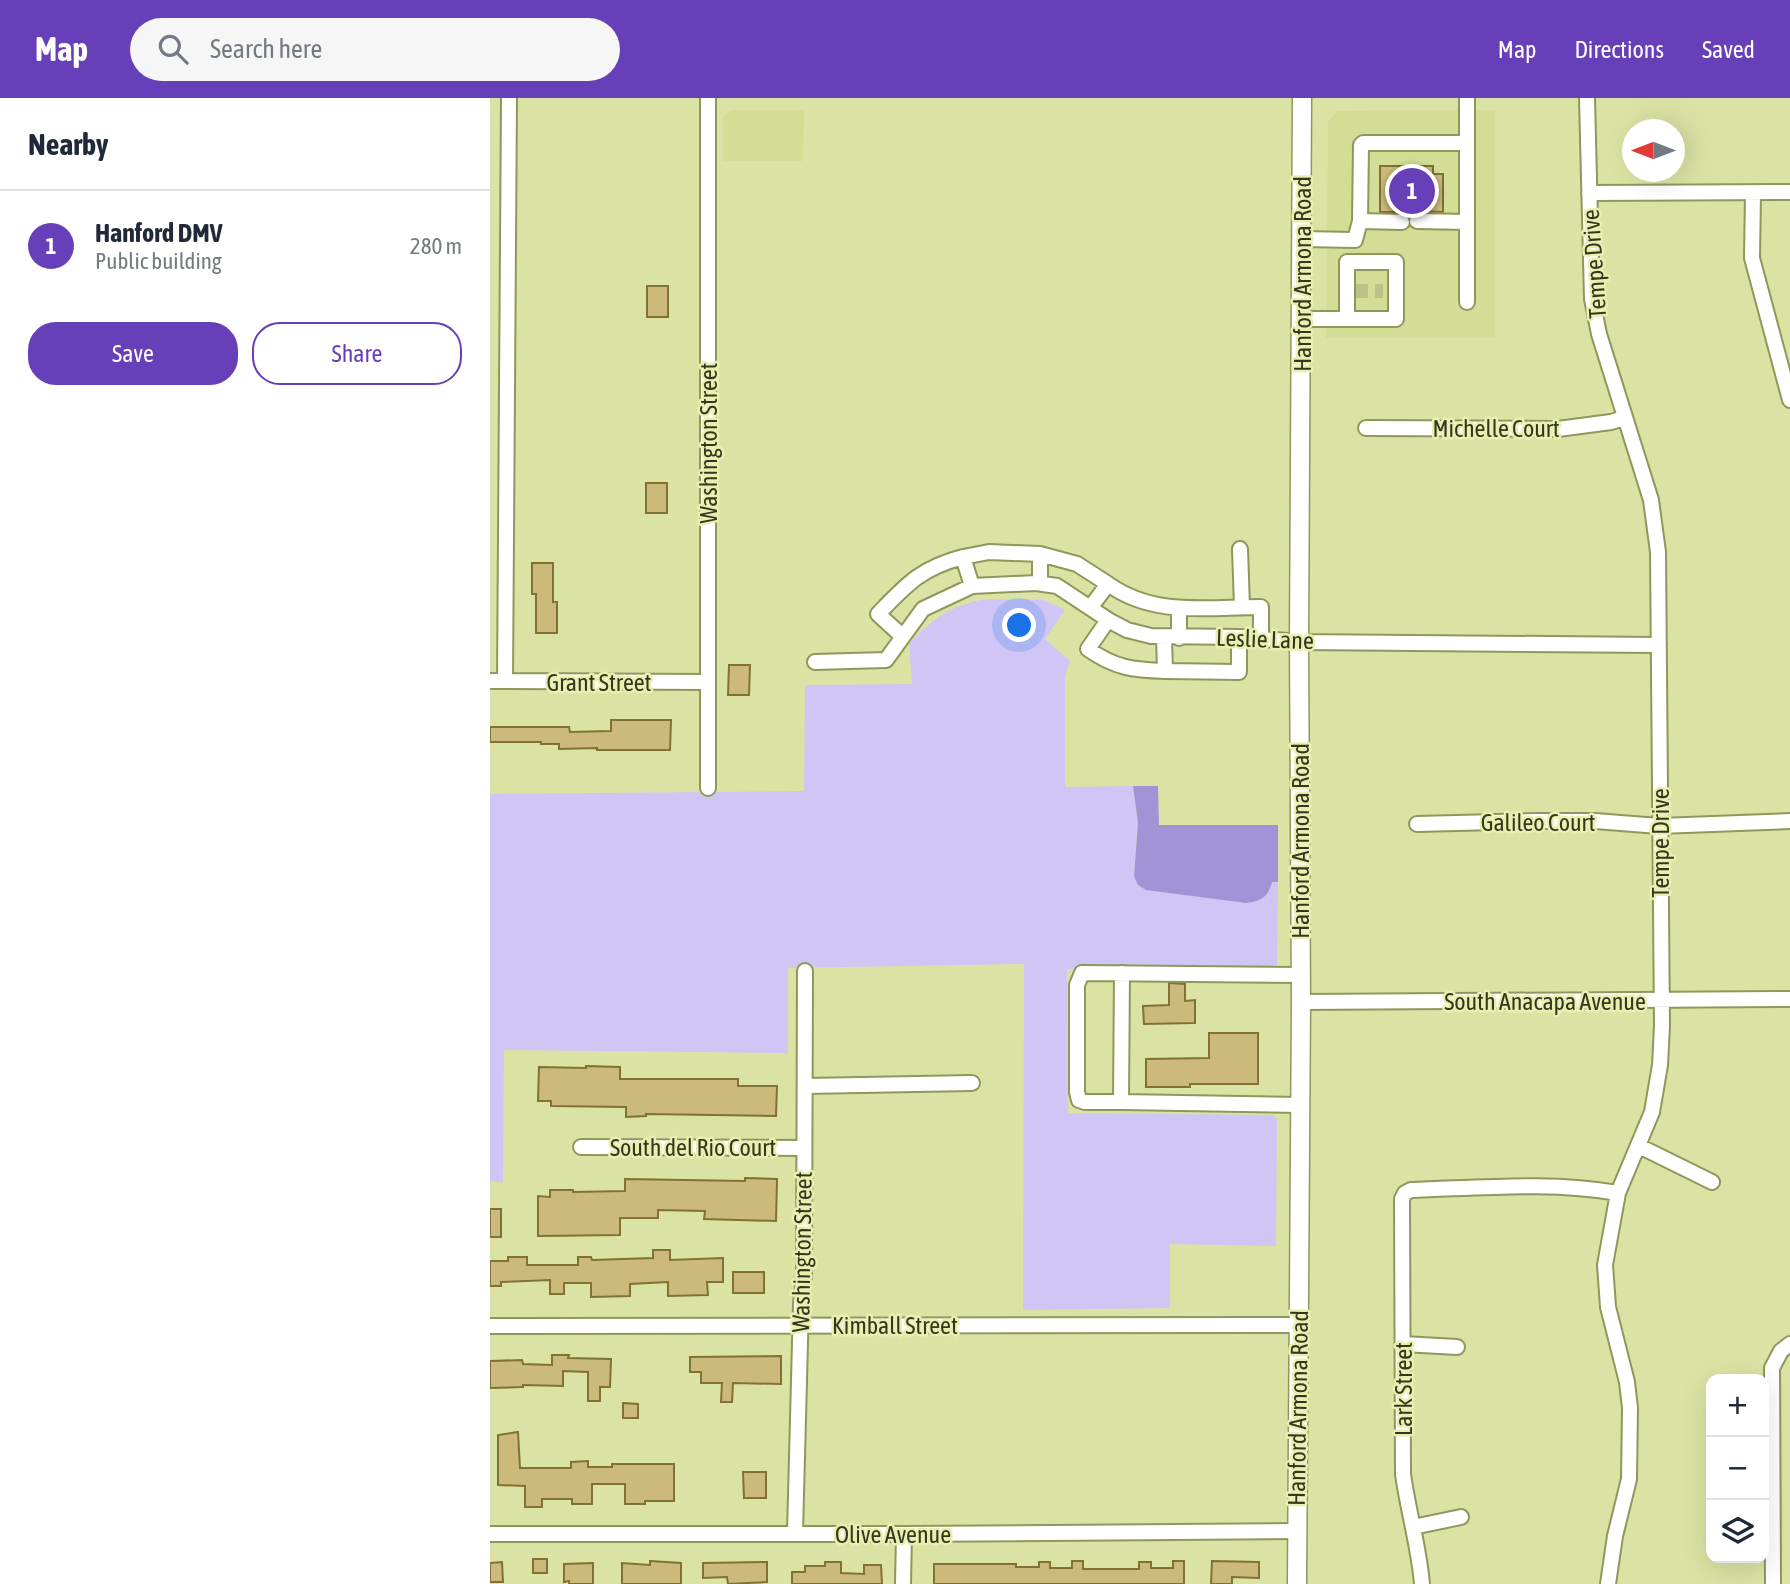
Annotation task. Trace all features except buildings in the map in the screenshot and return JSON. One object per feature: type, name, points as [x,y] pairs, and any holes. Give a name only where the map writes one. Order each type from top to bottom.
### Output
[{"type":"main road","name":"Hanford Armona Road","points":[[1297,1584],[1300,1325],[1299,642],[1302,98]]},
{"type":"street","points":[[505,681],[509,98]]},
{"type":"street","name":"Washington Street","points":[[708,98],[708,788]]},
{"type":"street","points":[[1467,98],[1467,302]]},
{"type":"street","name":"Tempe Drive","points":[[1587,98],[1592,299],[1599,334],[1646,482],[1655,527],[1659,577],[1662,1039],[1652,1112],[1618,1193],[1611,1225],[1605,1282],[1608,1307],[1627,1382],[1630,1408],[1630,1468],[1608,1584]]},
{"type":"street","points":[[1302,239],[1355,240],[1360,221],[1363,143],[1467,143]]},
{"type":"street","points":[[1588,194],[1790,192]]},
{"type":"street","points":[[1753,193],[1752,258],[1790,400]]},
{"type":"street","points":[[1360,221],[1467,222]]},
{"type":"street","points":[[1347,240],[1350,291],[1347,319]]},
{"type":"street","points":[[1301,319],[1396,319],[1390,291],[1396,262],[1347,262]]},
{"type":"street","name":"Michelle Court","points":[[1366,428],[1558,429],[1624,418]]},
{"type":"street","points":[[1240,549],[1241,607]]},
{"type":"street","points":[[902,636],[878,614],[912,578],[947,561],[989,552],[1040,554],[1077,564],[1138,601],[1179,608],[1261,607],[1261,638]]},
{"type":"street","points":[[1040,554],[1040,583]]},
{"type":"street","points":[[963,556],[972,586]]},
{"type":"street","name":"Leslie Lane","points":[[815,662],[886,660],[923,609],[972,586],[1040,583],[1057,586],[1126,630],[1151,636],[1239,637],[1299,642],[1659,645]]},
{"type":"street","points":[[1090,608],[1108,584]]},
{"type":"street","points":[[1165,671],[1179,608]]},
{"type":"street","points":[[1108,620],[1088,649],[1106,662],[1132,670],[1238,672],[1239,637]]},
{"type":"street","name":"Grant Street","points":[[490,681],[709,682]]},
{"type":"street","name":"Galileo Court","points":[[1417,824],[1549,821],[1659,825],[1790,821]]},
{"type":"street","name":"Washington Street","points":[[795,1534],[800,1325],[804,1276],[805,971]]},
{"type":"street","points":[[1300,975],[1082,974],[1077,985],[1079,1100],[1300,1105]]},
{"type":"street","points":[[1121,1102],[1122,974]]},
{"type":"street","name":"South Anacapa Avenue","points":[[1301,1002],[1790,999]]},
{"type":"street","points":[[805,1086],[972,1083]]},
{"type":"street","points":[[1639,1146],[1712,1182]]},
{"type":"street","name":"South del Rio Court","points":[[581,1147],[804,1148]]},
{"type":"street","name":"Lark Street","points":[[1422,1584],[1420,1558],[1404,1475],[1402,1199],[1411,1190],[1593,1188],[1618,1193]]},
{"type":"street","name":"Kimball Street","points":[[490,1326],[1300,1325]]},
{"type":"street","points":[[1403,1344],[1457,1347]]},
{"type":"street","points":[[1773,1584],[1772,1368],[1774,1361],[1790,1344]]},
{"type":"street","points":[[1413,1527],[1461,1517]]},
{"type":"street","name":"Olive Avenue","points":[[490,1534],[1297,1531]]},
{"type":"street","points":[[903,1584],[904,1534]]},
{"type":"shaded area","points":[[731,110],[804,110],[803,161],[723,161],[723,117]]},
{"type":"shaded area","points":[[1495,110],[1495,338],[1326,338],[1328,122],[1337,111]]},
{"type":"shaded area","points":[[986,599],[1044,600],[1065,610],[1045,639],[1070,661],[1065,676],[1065,787],[1133,786],[1138,823],[1134,875],[1278,882],[1277,968],[1067,969],[1068,1113],[1273,1115],[1277,1119],[1276,1246],[1170,1244],[1170,1308],[1023,1310],[1024,964],[788,968],[788,1053],[504,1050],[503,1182],[490,1182],[490,794],[804,791],[805,685],[912,684],[909,644],[943,614]]},
{"type":"shaded area","points":[[1133,786],[1158,786],[1159,825],[1278,825],[1278,882],[1272,882],[1264,897],[1246,903],[1146,890],[1138,885],[1134,876],[1138,823]]},
{"type":"tunnel","points":[[1354,291],[1383,291]]},
{"type":"place","name":"Hanford DMV","points":[[1412,191]]}]
